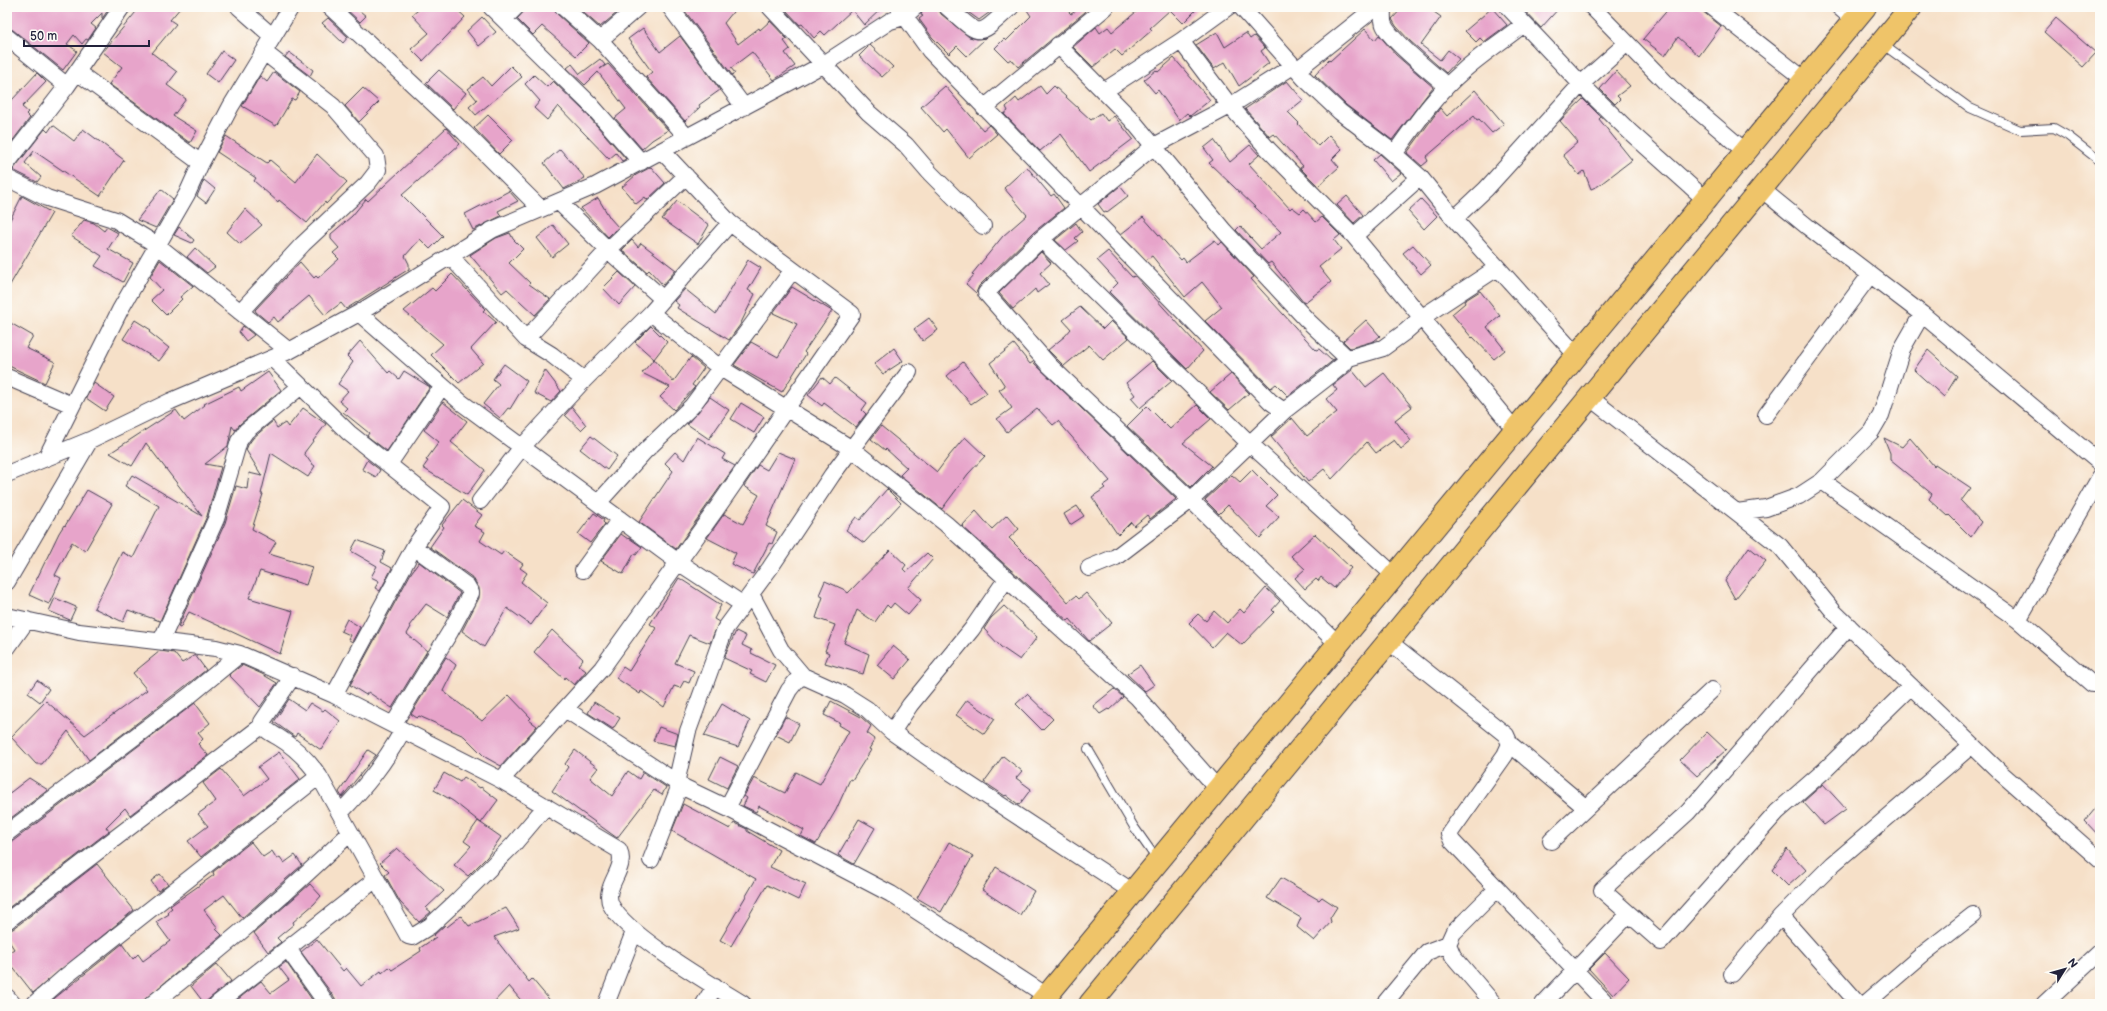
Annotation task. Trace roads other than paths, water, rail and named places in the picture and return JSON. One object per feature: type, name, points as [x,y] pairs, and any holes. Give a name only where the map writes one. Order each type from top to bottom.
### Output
[{"type":"main road","points":[[1090,1004],[1760,188],[1911,7]]},
{"type":"main road","points":[[1044,1000],[1805,80],[1853,12]]},
{"type":"street","points":[[7,163],[67,86],[122,7]]},
{"type":"street","points":[[239,7],[273,37]]},
{"type":"street","points":[[47,456],[120,310],[187,194],[201,163],[231,106],[291,7]]},
{"type":"street","points":[[330,7],[465,133],[541,209]]},
{"type":"street","points":[[491,7],[590,104],[641,162]]},
{"type":"street","points":[[504,19],[516,7]]},
{"type":"street","points":[[563,7],[600,40],[687,138]]},
{"type":"street","points":[[600,40],[638,7]]},
{"type":"street","points":[[670,7],[744,107]]},
{"type":"street","points":[[770,7],[869,113],[906,145],[930,173],[983,226]]},
{"type":"street","points":[[947,7],[972,28],[978,31],[984,31],[1011,7]]},
{"type":"street","points":[[984,108],[1058,45],[1106,7]]},
{"type":"street","points":[[1104,91],[1181,41],[1228,7]]},
{"type":"street","points":[[1241,7],[1295,68],[1340,112],[1394,154],[1420,177],[1454,219],[1577,356]]},
{"type":"street","points":[[1338,644],[1191,500],[1049,365],[986,294],[1041,239],[1154,146],[1230,106],[1295,68],[1376,7]]},
{"type":"street","points":[[1383,7],[1383,21],[1385,27],[1394,38],[1447,86]]},
{"type":"street","points":[[1508,7],[1581,84],[1630,132],[1706,200]]},
{"type":"street","points":[[1592,7],[1671,88],[1746,152]]},
{"type":"street","points":[[1712,7],[1805,80]]},
{"type":"street","points":[[7,474],[47,456],[90,440],[171,401],[289,351],[359,313],[492,230],[595,186],[687,138],[824,64],[906,10],[930,51],[1271,402],[1284,411]]},
{"type":"street","points":[[1394,154],[1427,108],[1447,86],[1463,70],[1524,24]]},
{"type":"street","points":[[7,37],[67,86]]},
{"type":"street","points":[[1181,41],[1230,106],[1268,149],[1354,236],[1515,430]]},
{"type":"street","points":[[1454,219],[1486,189],[1581,84],[1627,43]]},
{"type":"street","points":[[1058,45],[1104,91],[1154,146],[1224,231],[1307,320],[1344,355],[1345,359],[1345,363],[1284,411],[1191,500],[1116,557],[1089,568]]},
{"type":"street","points":[[240,312],[303,244],[368,183],[378,170],[376,156],[333,106],[264,52]]},
{"type":"street","points":[[76,72],[201,163]]},
{"type":"street","points":[[501,780],[602,668],[852,314],[792,271],[730,223],[662,150]]},
{"type":"street","points":[[526,339],[608,250],[686,176]]},
{"type":"street","points":[[1354,236],[1420,177]]},
{"type":"street","points":[[7,178],[47,198],[116,220],[157,245],[289,351]]},
{"type":"street","points":[[1760,188],[1922,314],[2100,463]]},
{"type":"street","points":[[559,202],[608,250],[663,299]]},
{"type":"street","points":[[480,501],[522,447],[584,380],[651,313],[730,223]]},
{"type":"street","points":[[1041,239],[1249,443],[1394,576]]},
{"type":"street","points":[[451,257],[526,339],[552,355],[584,380]]},
{"type":"street","points":[[1345,359],[1383,348],[1421,318],[1498,268]]},
{"type":"street","points":[[598,503],[645,451],[692,406],[719,367],[758,318],[792,271]]},
{"type":"street","points":[[1766,415],[1870,275]]},
{"type":"street","points":[[359,313],[462,403],[678,562],[747,599],[781,650],[803,676],[845,695],[867,709],[892,732],[1133,892]]},
{"type":"street","points":[[651,313],[719,367],[852,449],[946,524],[1137,697],[1218,789]]},
{"type":"street","points":[[1736,512],[1766,508],[1799,496],[1822,480],[1871,432],[1881,416],[1902,349],[1922,314]]},
{"type":"street","points":[[272,358],[349,433],[442,507],[414,547],[334,695]]},
{"type":"street","points":[[651,860],[680,785],[677,779],[688,731],[725,629],[852,449],[909,372]]},
{"type":"street","points":[[7,377],[72,405]]},
{"type":"street","points":[[161,641],[216,519],[240,441],[246,431],[301,386]]},
{"type":"street","points":[[389,464],[442,386]]},
{"type":"street","points":[[1589,397],[1780,546],[1834,612],[2002,774],[2100,860]]},
{"type":"street","points":[[7,582],[90,440]]},
{"type":"street","points":[[2018,620],[2100,477]]},
{"type":"street","points":[[1822,480],[2018,620],[2092,684],[2100,683]]},
{"type":"street","points":[[583,570],[620,519]]},
{"type":"street","points":[[340,813],[366,787],[384,763],[398,728],[471,592],[468,586],[414,547]]},
{"type":"street","points":[[892,732],[910,706],[972,629],[1007,578]]},
{"type":"street","points":[[7,616],[79,632],[216,648],[240,654],[334,695],[501,780],[619,850],[622,855],[621,865],[611,886],[609,896],[610,904],[634,932],[743,1004]]},
{"type":"street","points":[[7,648],[27,620]]},
{"type":"street","points":[[1849,626],[1688,812],[1602,890],[1662,942],[1777,812],[1825,770],[1911,686]]},
{"type":"street","points":[[1388,641],[1506,735],[1510,744],[1586,808]]},
{"type":"street","points":[[7,833],[189,696],[240,654]]},
{"type":"street","points":[[293,676],[262,722],[263,725],[267,730],[286,742],[305,757],[319,776],[376,879],[401,928],[408,936],[412,937],[430,926],[458,900],[513,845],[546,806]]},
{"type":"street","points":[[727,808],[789,690],[797,680],[803,676]]},
{"type":"street","points":[[1551,841],[1712,690]]},
{"type":"street","points":[[565,709],[680,785],[891,894],[1044,1000]]},
{"type":"street","points":[[7,920],[263,725]]},
{"type":"street","points":[[1510,744],[1505,755],[1449,834],[1452,841],[1606,1004]]},
{"type":"street","points":[[1732,974],[1781,916],[1833,864],[1972,745]]},
{"type":"street","points":[[34,1004],[72,971],[319,776]]},
{"type":"street","points":[[152,1004],[233,940],[301,881],[350,833]]},
{"type":"street","points":[[217,1004],[376,879]]},
{"type":"street","points":[[1494,1004],[1452,956],[1448,944],[1453,933],[1497,889]]},
{"type":"street","points":[[1543,1004],[1629,914]]},
{"type":"street","points":[[1865,1004],[1923,954],[1973,915]]},
{"type":"street","points":[[1781,916],[1859,1004]]},
{"type":"street","points":[[606,1004],[634,932]]},
{"type":"street","points":[[1384,1004],[1427,952],[1448,944]]},
{"type":"street","points":[[288,949],[328,1004]]},
{"type":"street","points":[[2044,1004],[2100,952]]},
{"type":"street","points":[[704,1004],[715,986]]},
{"type":"street","points":[[7,997],[13,1004]]},
{"type":"lane","points":[[1882,43],[1970,108],[2020,130],[2039,127],[2054,128],[2068,136],[2100,161]]},
{"type":"lane","points":[[1088,749],[1134,827],[1158,862]]}]
